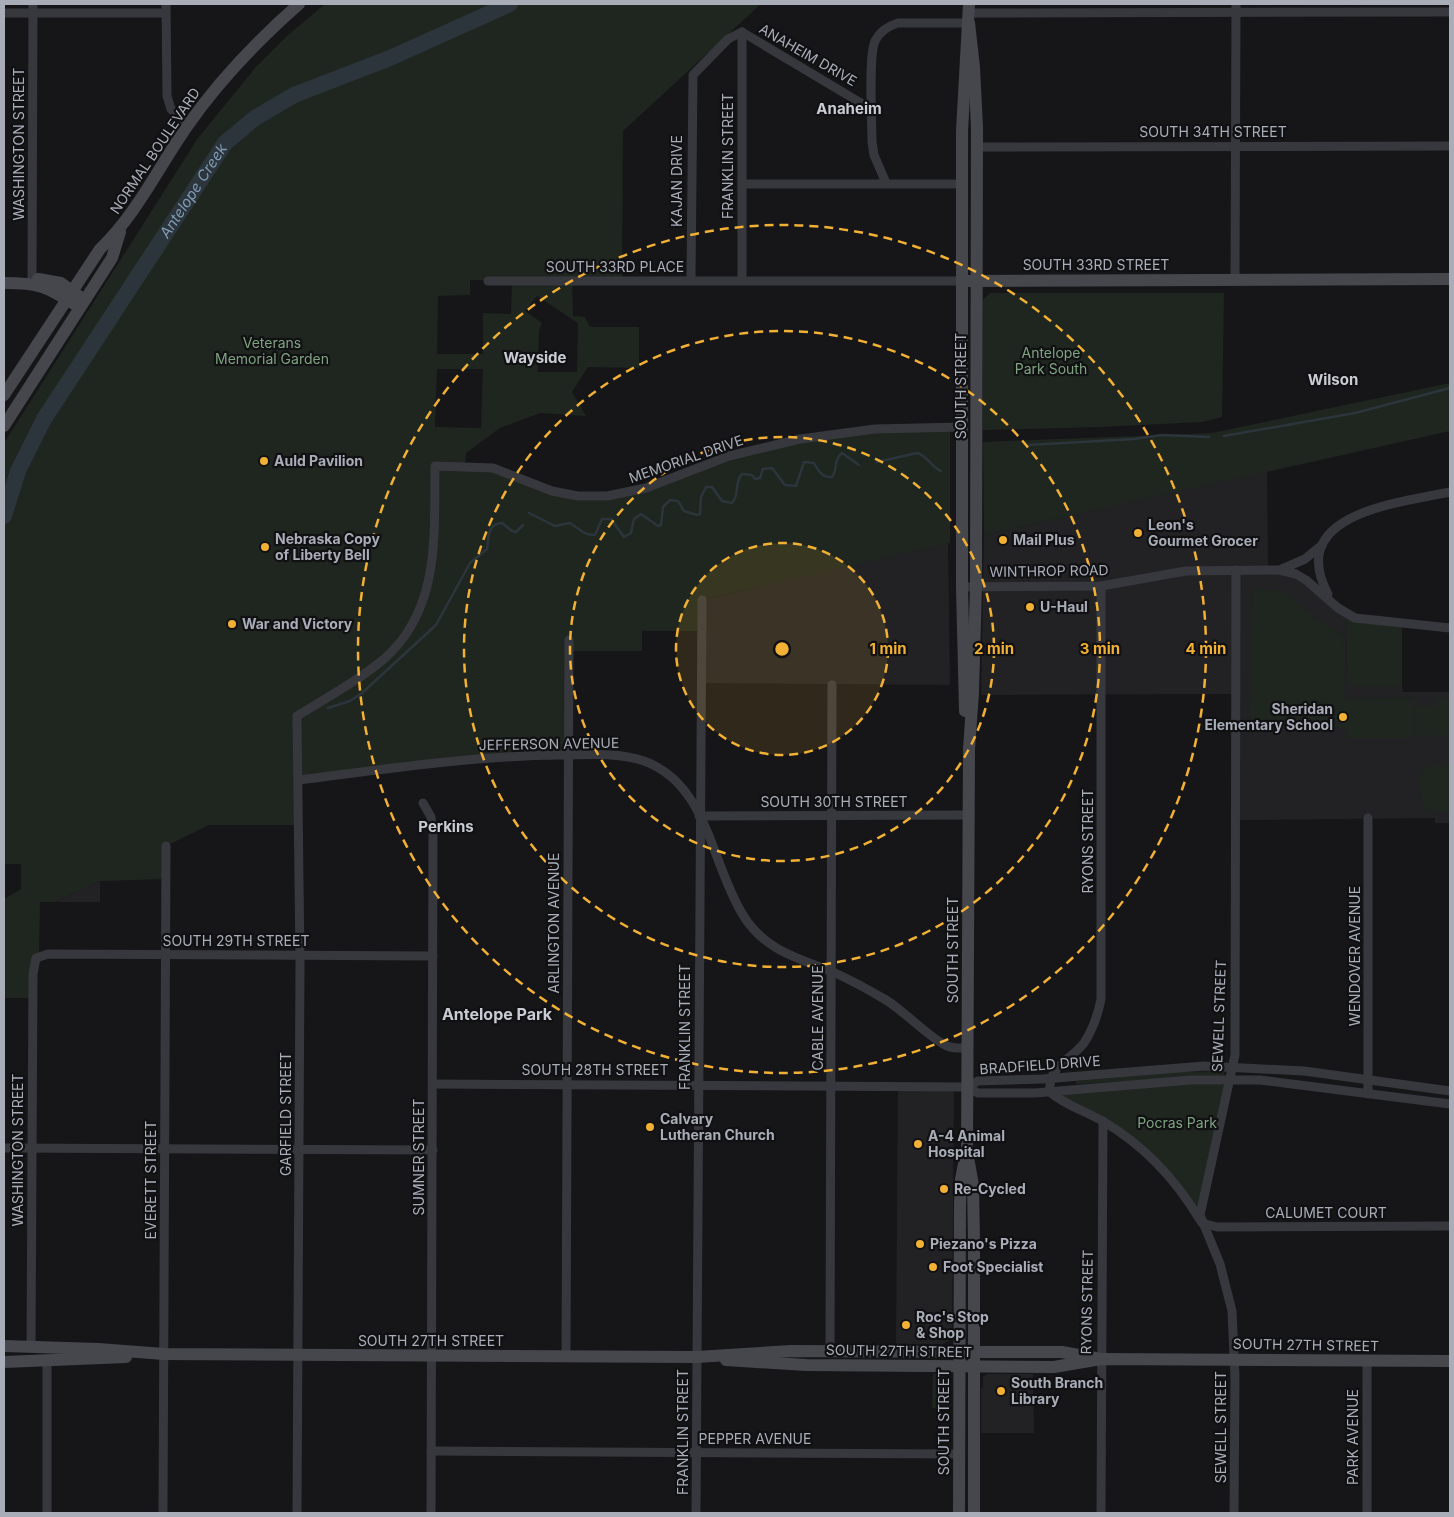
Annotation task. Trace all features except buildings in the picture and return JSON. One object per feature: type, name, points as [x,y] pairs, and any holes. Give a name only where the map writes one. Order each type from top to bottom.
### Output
[{"type":"main road","name":"NORMAL BOULEVARD","points":[[4,426],[112,258],[121,230],[187,126],[244,55],[299,4]]},
{"type":"main road","name":"SOUTH STREET","points":[[969,13],[976,87],[977,146],[976,587],[973,692],[969,749],[967,1048],[967,1152],[973,1185],[974,1513]]},
{"type":"main road","name":"SOUTH STREET","points":[[969,13],[962,100],[961,427],[964,699],[969,749]]},
{"type":"main road","name":"NORMAL BOULEVARD","points":[[4,394],[100,249],[121,230]]},
{"type":"main road","points":[[4,283],[32,283],[38,279],[48,279],[61,283],[69,295],[82,304]]},
{"type":"main road","name":"SOUTH 33RD STREET","points":[[962,281],[1450,279]]},
{"type":"main road","name":"SOUTH STREET","points":[[959,1513],[960,1187],[967,1152]]},
{"type":"main road","name":"SOUTH 27TH STREET","points":[[4,1346],[164,1354],[697,1357],[760,1363],[960,1366],[1054,1366],[1101,1359],[1450,1361]]},
{"type":"main road","name":"SOUTH 27TH STREET","points":[[697,1357],[736,1353],[830,1351],[1062,1352],[1101,1359]]},
{"type":"main road","name":"SOUTH 27TH STREET","points":[[4,1362],[164,1354]]},
{"type":"street","points":[[4,13],[33,8],[166,8],[167,96],[171,109],[187,126]]},
{"type":"street","name":"WASHINGTON STREET","points":[[32,283],[33,8]]},
{"type":"street","points":[[1235,280],[1236,8]]},
{"type":"street","points":[[886,183],[872,147],[874,43],[883,30],[898,23],[969,13],[1236,8],[1450,12]]},
{"type":"street","name":"ANAHEIM DRIVE","points":[[692,82],[694,71],[728,39],[742,32],[872,110]]},
{"type":"street","name":"FRANKLIN STREET","points":[[742,32],[742,280]]},
{"type":"street","name":"KAJAN DRIVE","points":[[691,280],[692,82]]},
{"type":"street","name":"SOUTH 34TH STREET","points":[[977,146],[1450,146]]},
{"type":"street","points":[[742,184],[962,184]]},
{"type":"street","name":"SOUTH 33RD PLACE","points":[[488,280],[742,280]]},
{"type":"street","name":"SOUTH 33RD STREET","points":[[742,280],[962,281]]},
{"type":"street","name":"MEMORIAL DRIVE","points":[[297,716],[383,660],[395,648],[413,624],[425,596],[433,557],[435,466],[488,467],[557,492],[578,496],[607,496],[646,488],[729,456],[806,438],[875,429],[961,427]]},
{"type":"street","points":[[1279,570],[1305,559],[1324,543],[1334,528],[1362,511],[1450,492]]},
{"type":"street","points":[[1324,543],[1319,570],[1322,583],[1331,601]]},
{"type":"street","name":"SEWELL STREET","points":[[1234,1513],[1234,1333],[1228,1289],[1220,1264],[1202,1223],[1200,1209],[1234,1067],[1236,570]]},
{"type":"street","name":"WINTHROP ROAD","points":[[962,587],[1101,586],[1182,572],[1279,570],[1289,571],[1306,580],[1346,614],[1362,619],[1450,628]]},
{"type":"street","name":"RYONS STREET","points":[[1049,1079],[1054,1071],[1090,1034],[1099,1011],[1101,999],[1101,586]]},
{"type":"street","name":"FRANKLIN STREET","points":[[696,1513],[699,816],[702,600]]},
{"type":"street","name":"ARLINGTON AVENUE","points":[[566,1356],[569,640]]},
{"type":"street","name":"CABLE AVENUE","points":[[830,1351],[832,684]]},
{"type":"street","name":"GARFIELD STREET","points":[[297,716],[300,955],[297,1513]]},
{"type":"street","name":"JEFFERSON AVENUE","points":[[299,780],[503,756],[624,756],[657,767],[683,787],[696,805],[737,904],[754,930],[779,951],[832,972],[887,1001],[944,1045],[967,1048]]},
{"type":"street","name":"SUMNER STREET","points":[[423,803],[431,817],[433,833],[431,1513]]},
{"type":"street","name":"SOUTH 30TH STREET","points":[[699,816],[968,815]]},
{"type":"street","name":"WENDOVER AVENUE","points":[[1368,818],[1368,1094]]},
{"type":"street","name":"EVERETT STREET","points":[[164,1513],[166,846]]},
{"type":"street","name":"SOUTH 29TH STREET","points":[[39,956],[48,954],[165,954],[433,956]]},
{"type":"street","name":"WASHINGTON STREET","points":[[31,1346],[32,974],[34,961],[39,956]]},
{"type":"street","name":"BRADFIELD DRIVE","points":[[967,1086],[978,1081],[1049,1079],[1172,1068],[1234,1067],[1304,1071],[1450,1091]]},
{"type":"street","points":[[1049,1079],[1050,1092],[1059,1100],[1103,1121],[1141,1148],[1159,1165],[1187,1199],[1202,1223]]},
{"type":"street","name":"BRADFIELD DRIVE","points":[[967,1086],[978,1093],[1050,1092],[1146,1083],[1231,1079],[1281,1082],[1450,1104]]},
{"type":"street","name":"SOUTH 28TH STREET","points":[[433,1084],[967,1086]]},
{"type":"street","name":"RYONS STREET","points":[[1100,1513],[1103,1121]]},
{"type":"street","points":[[4,1148],[433,1150]]},
{"type":"street","name":"CALUMET COURT","points":[[1202,1223],[1217,1227],[1450,1226]]},
{"type":"street","points":[[47,1361],[47,1513]]},
{"type":"street","name":"PARK AVENUE","points":[[1367,1361],[1367,1513]]},
{"type":"street","name":"PEPPER AVENUE","points":[[431,1451],[959,1454]]},
{"type":"shaded area","points":[[1267,471],[1268,569],[1289,571],[1346,614],[1347,685],[1402,686],[1403,692],[1450,692],[1450,823],[1435,823],[1435,818],[1235,820],[1235,694],[981,695],[984,535]]},
{"type":"shaded area","points":[[948,543],[950,685],[701,683],[702,600]]},
{"type":"shaded area","points":[[100,881],[100,902],[55,902]]},
{"type":"shaded area","points":[[898,1086],[954,1086],[952,1335],[950,1340],[943,1344],[896,1344]]},
{"type":"shaded area","points":[[987,1374],[1033,1374],[1034,1433],[981,1433],[981,1389],[983,1388],[983,1377]]},
{"type":"green space","name":"Veterans Memorial Garden","points":[[325,4],[761,4],[623,131],[622,280],[572,281],[573,316],[585,317],[590,327],[639,327],[639,368],[588,367],[572,392],[586,416],[540,413],[500,428],[466,453],[465,466],[484,467],[542,488],[607,496],[800,439],[950,427],[950,543],[702,600],[701,631],[642,631],[642,651],[569,651],[568,755],[503,756],[299,780],[299,825],[209,825],[166,846],[166,879],[100,881],[55,902],[40,902],[39,956],[32,998],[4,998],[4,899],[21,889],[21,864],[4,864],[4,443],[198,138],[256,67],[288,35]],"holes":[[[470,280],[512,281],[511,314],[483,313],[483,354],[437,354],[438,296],[470,295]],[[537,296],[578,323],[577,372],[538,372],[539,330],[542,323],[525,311]],[[437,369],[483,369],[481,428],[435,427]]]},
{"type":"green space","name":"Antelope Park South","points":[[990,293],[1224,293],[1222,417],[1202,422],[983,430],[983,300]]},
{"type":"green space","points":[[1450,383],[1450,431],[984,535],[983,442],[1212,433]]},
{"type":"green space","points":[[1254,589],[1279,590],[1288,594],[1309,614],[1343,636],[1345,699],[1414,698],[1414,738],[1346,738],[1345,728],[1249,727]]},
{"type":"green space","points":[[1346,614],[1402,624],[1402,686],[1347,686]]},
{"type":"green space","points":[[1435,698],[1450,698],[1450,735],[1416,736],[1416,706],[1434,706]]},
{"type":"green space","points":[[1427,765],[1450,766],[1450,812],[1427,812],[1422,800],[1419,775]]},
{"type":"green space","points":[[1221,1071],[1225,1073],[1223,1076],[1075,1084],[1077,1081],[1180,1072]]},
{"type":"green space","name":"Pocras Park","points":[[1231,1079],[1200,1215],[1141,1148],[1050,1092]]},
{"type":"green space","points":[[933,1374],[942,1374],[951,1385],[951,1408],[932,1408]]},
{"type":"waterway","name":"Antelope Creek","points":[[4,516],[18,471],[44,419],[225,143],[255,118],[294,95],[390,58],[510,4]]},
{"type":"waterway","points":[[1224,436],[1355,413],[1450,388]]},
{"type":"waterway","points":[[1029,445],[1134,439],[1162,435],[1209,437]]},
{"type":"waterway","points":[[529,513],[555,526],[570,523],[584,533],[591,535],[595,535],[602,519],[611,519],[624,537],[631,533],[634,519],[641,514],[658,526],[661,525],[663,507],[670,500],[678,501],[684,511],[697,515],[700,514],[701,497],[706,487],[712,487],[722,501],[732,503],[742,474],[752,475],[755,479],[760,478],[763,469],[772,468],[785,485],[796,486],[804,462],[814,463],[821,473],[829,477],[832,477],[834,474],[837,459],[842,453],[859,465]]},
{"type":"waterway","points":[[877,462],[917,453],[924,456],[934,467],[941,471]]},
{"type":"waterway","points":[[328,708],[350,701],[362,693],[436,625],[470,563],[487,549],[490,532],[494,526],[502,523],[516,532],[523,525]]},
{"type":"place","name":"Auld Pavilion","points":[[264,461]]},
{"type":"place","name":"Leon's Gourmet Grocer","points":[[1138,533]]},
{"type":"place","name":"Mail Plus","points":[[1003,540]]},
{"type":"place","name":"Nebraska Copy of Liberty Bell","points":[[265,547]]},
{"type":"place","name":"U-Haul","points":[[1030,607]]},
{"type":"place","name":"War and Victory","points":[[232,624]]},
{"type":"place","name":"Sheridan Elementary School","points":[[1343,717]]},
{"type":"place","name":"Calvary Lutheran Church","points":[[650,1127]]},
{"type":"place","name":"A-4 Animal Hospital","points":[[918,1144]]},
{"type":"place","name":"Re-Cycled","points":[[944,1189]]},
{"type":"place","name":"Piezano's Pizza","points":[[920,1244]]},
{"type":"place","name":"Foot Specialist","points":[[933,1267]]},
{"type":"place","name":"Roc's Stop & Shop","points":[[906,1325]]},
{"type":"place","name":"South Branch Library","points":[[1001,1391]]},
{"type":"district","name":"Anaheim","points":[[849,109]]},
{"type":"district","name":"Wayside","points":[[535,358]]},
{"type":"district","name":"Wilson","points":[[1333,380]]},
{"type":"district","name":"Perkins","points":[[446,827]]},
{"type":"district","name":"Antelope Park","points":[[497,1014]]}]
